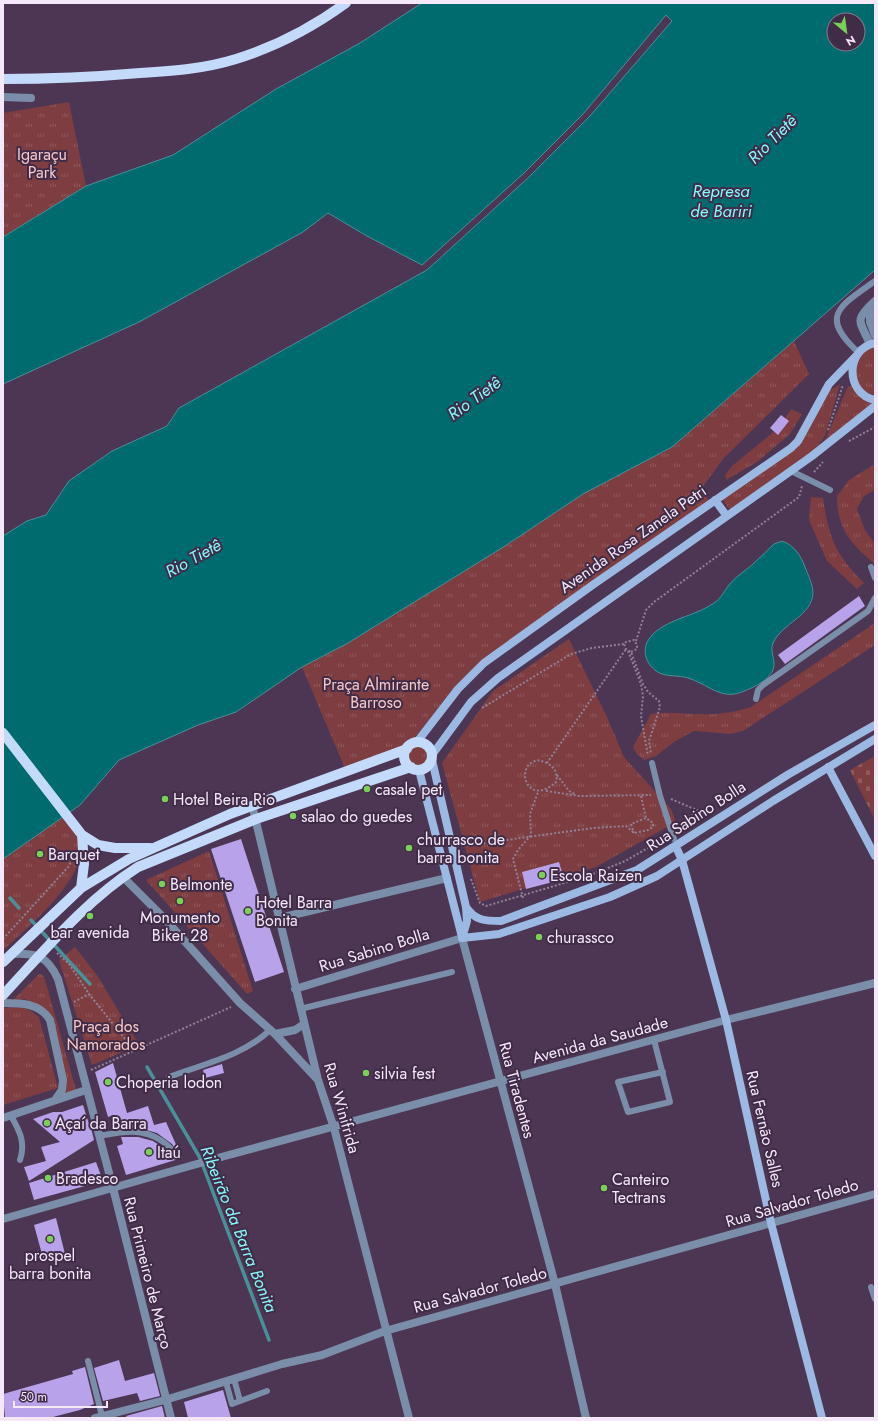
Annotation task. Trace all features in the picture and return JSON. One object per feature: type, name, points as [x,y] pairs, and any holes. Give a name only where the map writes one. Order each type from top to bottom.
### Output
[{"type":"main road","points":[[3,79],[98,76],[195,69],[236,59],[276,43],[309,27],[346,3]]},
{"type":"main road","name":"Avenida Rosa Zanela Petri","points":[[417,742],[458,689],[484,664],[594,584],[794,444],[829,384],[858,354],[873,343]]},
{"type":"main road","points":[[858,354],[853,365],[852,375],[862,394],[875,400]]},
{"type":"main road","points":[[3,995],[88,906],[123,877],[154,860],[256,819],[415,768],[424,768],[455,722],[483,690],[726,515],[791,471],[875,406]]},
{"type":"main road","points":[[715,500],[726,515]]},
{"type":"main road","name":"Rua Sabino Bolla","points":[[466,907],[470,913],[483,921],[501,921],[638,870],[674,840],[875,725]]},
{"type":"main road","points":[[3,733],[82,835],[98,845],[115,848],[151,848]]},
{"type":"main road","name":"Rua Sabino Bolla","points":[[462,938],[499,934],[610,897],[657,876],[828,767],[875,739]]},
{"type":"main road","points":[[415,768],[405,757],[409,745],[421,742],[429,747],[454,847],[466,907],[467,921],[462,938]]},
{"type":"main road","points":[[3,962],[80,888],[109,870],[151,848],[252,805],[407,749]]},
{"type":"main road","points":[[828,767],[875,856]]},
{"type":"main road","name":"Rua Tiradentes","points":[[415,768],[447,878],[462,938]]},
{"type":"main road","points":[[80,888],[84,864],[82,835]]},
{"type":"main road","name":"Rua Fernão Salles","points":[[674,840],[682,860],[726,1020],[772,1223],[822,1418]]},
{"type":"street","points":[[3,98],[31,98]]},
{"type":"street","points":[[873,343],[860,327],[860,319],[866,309],[875,301]]},
{"type":"street","points":[[875,309],[870,314],[870,322],[875,335]]},
{"type":"street","name":"Rua Winifrida","points":[[252,805],[318,1080],[334,1128],[385,1331],[409,1418]]},
{"type":"street","points":[[123,877],[164,918],[240,1003],[273,1032],[318,1080]]},
{"type":"street","points":[[280,918],[447,878]]},
{"type":"street","name":"Rua Sabino Bolla","points":[[295,989],[462,938]]},
{"type":"street","name":"Rua Tiradentes","points":[[462,938],[556,1284],[586,1418]]},
{"type":"street","points":[[11,954],[30,954],[39,956]]},
{"type":"street","name":"Rua Primeiro de Março","points":[[39,956],[54,970],[65,1006],[113,1188],[165,1400],[171,1418]]},
{"type":"street","name":"Avenida da Saudade","points":[[3,1219],[184,1169],[225,1156],[334,1128],[726,1020],[875,983]]},
{"type":"street","points":[[3,1003],[18,1003],[37,1007],[47,1014],[50,1020],[63,1080],[62,1090],[55,1100]]},
{"type":"street","points":[[273,1032],[295,1030],[304,1024]]},
{"type":"street","points":[[7,1117],[86,1090]]},
{"type":"street","name":"Rua Salvador Toledo","points":[[99,1417],[165,1400],[282,1364],[322,1354],[385,1331],[875,1194]]},
{"type":"lane","points":[[858,354],[841,334],[836,325],[836,317],[844,303],[875,281]]},
{"type":"lane","points":[[791,471],[830,490]]},
{"type":"lane","points":[[871,567],[875,578]]},
{"type":"lane","points":[[756,699],[758,690],[763,685],[868,611],[875,598]]},
{"type":"lane","points":[[650,760],[674,840]]},
{"type":"lane","points":[[300,1009],[452,972]]},
{"type":"lane","points":[[169,1077],[233,1054],[273,1032]]},
{"type":"lane","points":[[654,1040],[663,1072],[670,1102],[628,1112],[618,1082],[663,1072]]},
{"type":"lane","points":[[7,1117],[22,1138],[23,1144],[20,1160]]},
{"type":"lane","points":[[99,1136],[120,1132],[141,1132],[152,1134],[166,1144],[174,1155]]},
{"type":"lane","points":[[871,1287],[875,1299]]},
{"type":"lane","points":[[88,1361],[99,1417]]},
{"type":"lane","points":[[230,1381],[240,1401],[267,1391]]},
{"type":"path","points":[[826,437],[844,382]]},
{"type":"path","points":[[848,442],[875,427]]},
{"type":"path","points":[[631,652],[637,649],[636,641],[646,610],[654,602],[799,497],[804,478],[812,474],[826,458]]},
{"type":"path","points":[[475,712],[571,654],[592,648],[624,644],[630,640],[636,641]]},
{"type":"path","points":[[624,644],[641,684],[643,696],[641,716],[650,760]]},
{"type":"path","points":[[627,650],[631,652],[643,684],[648,692],[659,701],[659,712],[649,740],[650,760]]},
{"type":"path","points":[[547,763],[627,650]]},
{"type":"path","points":[[469,873],[478,900],[486,906],[523,897],[600,872],[674,840],[685,819],[699,811],[660,796],[580,796],[545,791],[538,792],[531,790],[525,782],[525,774],[534,761],[547,763],[553,767],[569,792],[580,796]]},
{"type":"path","points":[[545,791],[556,782],[557,775]]},
{"type":"path","points":[[523,897],[513,859],[518,850],[531,835],[530,814],[538,792]]},
{"type":"path","points":[[634,833],[648,830],[653,827],[653,823],[646,818],[641,795]]},
{"type":"path","points":[[454,847],[531,835],[626,826],[646,818]]},
{"type":"path","points":[[631,824],[634,833]]},
{"type":"path","points":[[626,826],[634,833]]},
{"type":"path","points":[[3,939],[69,866],[74,854]]},
{"type":"path","points":[[49,946],[69,964],[89,994],[134,1050]]},
{"type":"path","points":[[65,1006],[89,994]]},
{"type":"path","points":[[82,1074],[240,1003]]},
{"type":"green space","name":"Igaraçu Park","points":[[69,102],[86,186],[3,237],[3,113]]},
{"type":"green space","name":"Praça Almirante Barroso","points":[[794,341],[809,374],[724,458],[701,489],[709,501],[451,691],[410,744],[346,771],[302,667],[348,643],[505,546],[583,494],[672,447]]},
{"type":"green space","points":[[875,345],[875,395],[862,389],[857,380],[856,374],[858,362],[861,356],[870,347]]},
{"type":"green space","points":[[840,384],[825,436],[814,451],[730,510],[722,499],[787,455],[829,391]]},
{"type":"green space","points":[[848,386],[856,386],[874,404],[821,446],[827,436]]},
{"type":"green space","points":[[791,409],[802,414],[790,434],[757,462],[726,480],[725,475],[732,466],[782,425]]},
{"type":"green space","points":[[875,464],[875,490],[864,496],[857,509],[865,530],[875,544],[875,564],[859,550],[847,535],[840,518],[837,496],[849,480]]},
{"type":"green space","points":[[811,497],[823,498],[828,524],[835,545],[846,563],[864,583],[857,589],[827,561],[809,520]]},
{"type":"green space","points":[[875,623],[875,645],[743,731],[730,734],[694,731],[674,742],[656,756],[644,760],[637,754],[633,747],[651,714],[714,714],[733,712],[751,707]]},
{"type":"green space","points":[[569,639],[607,717],[624,757],[671,809],[676,822],[596,867],[480,902],[442,763],[493,691]]},
{"type":"green space","points":[[418,744],[427,747],[430,756],[427,765],[418,768],[409,765],[406,756],[409,747]]},
{"type":"green space","points":[[875,756],[875,820],[850,770]]},
{"type":"green space","points":[[63,816],[74,831],[80,849],[78,862],[72,876],[51,904],[3,951],[3,859]]},
{"type":"green space","points":[[209,851],[253,991],[247,994],[146,880]]},
{"type":"green space","name":"Praça dos Namorados","points":[[75,947],[97,975],[139,1045],[92,1065],[59,960]]},
{"type":"green space","points":[[39,974],[43,975],[46,983],[76,1090],[63,1095],[51,1016],[25,999],[12,1001]]},
{"type":"green space","points":[[23,1007],[39,1017],[58,1088],[3,1105],[3,1008]]},
{"type":"water","name":"Represa de Bariri","points":[[422,3],[875,3],[875,270],[672,447],[583,494],[505,546],[348,643],[302,667],[236,712],[198,725],[119,760],[80,805],[3,859],[3,536],[27,521],[46,515],[69,481],[112,451],[167,426],[179,408],[427,270],[529,177],[590,116],[672,21],[666,15],[584,113],[524,173],[422,265],[367,236],[328,213],[303,232],[139,322],[3,384],[3,237],[86,186],[173,155],[276,89],[360,43]]},
{"type":"water","points":[[782,541],[790,545],[799,555],[810,580],[813,593],[808,608],[777,636],[773,643],[772,651],[774,664],[771,674],[767,678],[748,689],[736,694],[730,694],[717,691],[688,678],[662,674],[657,672],[649,664],[645,654],[645,649],[646,644],[654,633],[669,624],[713,604],[721,597],[734,579],[752,565],[774,544]]},
{"type":"building","points":[[781,415],[789,421],[778,435],[770,428]]},
{"type":"building","points":[[859,596],[865,606],[785,664],[778,655]]},
{"type":"building","name":"Hotel Barra Bonita","points":[[241,839],[284,972],[255,982],[211,849]]},
{"type":"building","name":"Escola Raizen","points":[[559,862],[564,879],[526,889],[522,872]]},
{"type":"building","points":[[113,1063],[127,1113],[148,1106],[154,1125],[166,1122],[182,1158],[126,1175],[117,1146],[123,1144],[121,1137],[138,1137],[153,1141],[165,1149],[173,1159],[177,1158],[178,1154],[172,1144],[157,1133],[139,1128],[118,1128],[114,1115],[108,1117],[95,1072]]},
{"type":"building","points":[[222,1064],[224,1073],[205,1078],[203,1070]]},
{"type":"building","points":[[83,1105],[94,1140],[29,1181],[24,1167],[46,1161],[41,1147],[60,1142],[33,1119],[53,1112],[62,1112]]},
{"type":"building","points":[[96,1162],[103,1181],[34,1200],[29,1183]]},
{"type":"building","name":"prospel barra bonita","points":[[56,1218],[65,1254],[43,1258],[34,1225]]},
{"type":"building","points":[[119,1360],[125,1381],[154,1373],[160,1396],[140,1401],[137,1393],[103,1401],[94,1368]]},
{"type":"building","points":[[85,1367],[94,1404],[80,1410],[49,1418],[5,1418],[3,1394],[73,1374],[72,1371]]},
{"type":"building","points":[[223,1390],[231,1418],[188,1418],[184,1402]]},
{"type":"building","points":[[162,1406],[165,1418],[127,1418],[126,1416]]},
{"type":"waterway","name":"Ribeirão da Barra Bonita","points":[[10,898],[19,908]]},
{"type":"waterway","name":"Ribeirão da Barra Bonita","points":[[31,920],[90,984]]},
{"type":"waterway","name":"Ribeirão da Barra Bonita","points":[[147,1067],[200,1158],[269,1340]]},
{"type":"place","name":"casale pet","points":[[367,789]]},
{"type":"place","name":"Hotel Beira Rio","points":[[165,799]]},
{"type":"place","name":"salao do guedes","points":[[293,816]]},
{"type":"place","name":"churrasco de barra bonita","points":[[409,848]]},
{"type":"place","name":"Barquet","points":[[40,854]]},
{"type":"place","name":"Escola Raizen","points":[[542,875]]},
{"type":"place","name":"Belmonte","points":[[162,884]]},
{"type":"place","name":"Monumento Biker 28","points":[[180,901]]},
{"type":"place","name":"Hotel Barra Bonita","points":[[248,911]]},
{"type":"place","name":"bar avenida","points":[[90,916]]},
{"type":"place","name":"churassco","points":[[539,937]]},
{"type":"place","name":"silvia fest","points":[[366,1073]]},
{"type":"place","name":"Choperia lodon","points":[[108,1082]]},
{"type":"place","name":"Açaí da Barra","points":[[47,1123]]},
{"type":"place","name":"Itaú","points":[[149,1152]]},
{"type":"place","name":"Bradesco","points":[[48,1178]]},
{"type":"place","name":"Canteiro Tectrans","points":[[604,1188]]},
{"type":"place","name":"prospel barra bonita","points":[[50,1239]]},
{"type":"water label","name":"Rio Tietê","points":[[772,139]]},
{"type":"water label","name":"Rio Tietê","points":[[474,398]]},
{"type":"water label","name":"Rio Tietê","points":[[193,558]]}]
